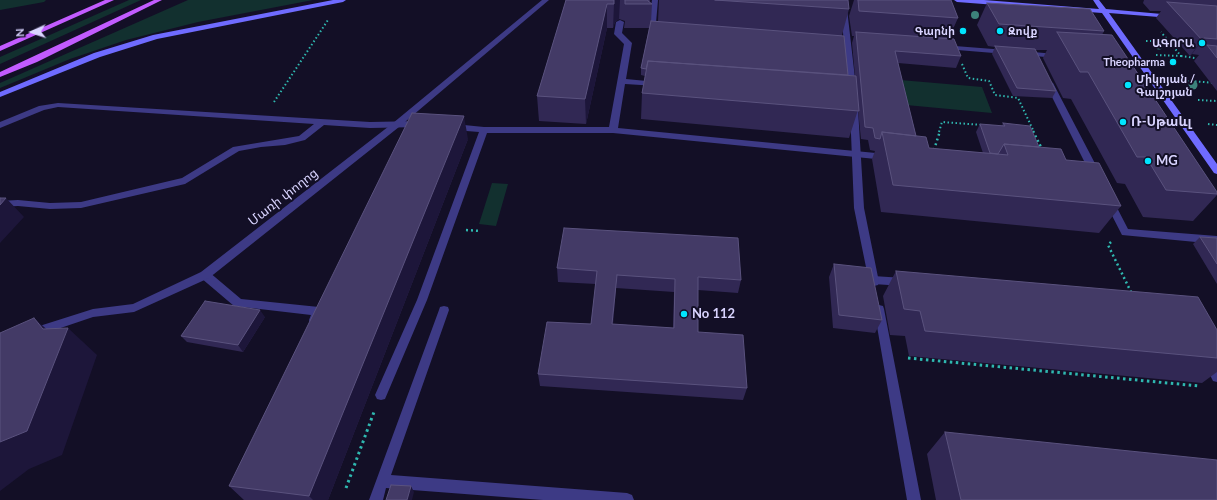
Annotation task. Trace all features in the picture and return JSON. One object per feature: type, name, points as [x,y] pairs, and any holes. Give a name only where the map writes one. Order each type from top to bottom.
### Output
[{"type":"main road","points":[[0,49],[111,0]]},
{"type":"main road","points":[[0,75],[158,0]]},
{"type":"main road","points":[[0,95],[97,55],[156,37],[343,0]]},
{"type":"main road","points":[[956,0],[1180,16]]},
{"type":"main road","points":[[1096,0],[1217,171]]},
{"type":"street","name":"Մառի փողոց","points":[[28,334],[93,313],[134,308],[205,275],[396,125],[546,0]]},
{"type":"street","points":[[655,0],[652,25],[668,26]]},
{"type":"street","points":[[843,0],[853,99],[859,208],[914,500]]},
{"type":"street","points":[[613,130],[628,42],[618,34],[620,22]]},
{"type":"street","points":[[940,46],[1015,53],[1036,58],[1064,56]]},
{"type":"street","points":[[1108,59],[1140,61]]},
{"type":"street","points":[[1045,76],[1100,182]]},
{"type":"street","points":[[621,81],[668,85]]},
{"type":"street","points":[[0,125],[42,108],[58,105],[262,119],[396,125],[427,124]]},
{"type":"street","points":[[0,204],[18,203],[50,206],[80,205],[185,181],[236,149],[302,138],[322,122]]},
{"type":"street","points":[[448,126],[484,130],[613,130],[894,158]]},
{"type":"street","points":[[381,395],[422,300],[484,130]]},
{"type":"street","points":[[1107,197],[1125,232],[1217,240]]},
{"type":"street","points":[[205,275],[238,303],[318,311],[308,332]]},
{"type":"street","points":[[873,280],[913,283]]},
{"type":"street","points":[[376,500],[444,310]]},
{"type":"street","points":[[1202,349],[1217,377]]},
{"type":"street","points":[[382,482],[627,500]]},
{"type":"path","points":[[262,119],[329,19]]},
{"type":"path","points":[[1158,29],[1181,56]]},
{"type":"path","points":[[1145,40],[1168,41]]},
{"type":"path","points":[[955,48],[968,78],[989,81],[995,94],[1018,98],[1044,153]]},
{"type":"path","points":[[1156,55],[1195,58]]},
{"type":"path","points":[[1176,80],[1217,83]]},
{"type":"path","points":[[1198,100],[1217,101]]},
{"type":"path","points":[[933,155],[942,122],[988,126]]},
{"type":"path","points":[[1208,124],[1217,125]]},
{"type":"path","points":[[1025,128],[1033,129]]},
{"type":"path","points":[[469,230],[480,231]]},
{"type":"path","points":[[1113,241],[1108,245],[1132,294]]},
{"type":"path","points":[[887,356],[1201,387]]},
{"type":"path","points":[[346,488],[381,395]]},
{"type":"green space","points":[[0,0],[46,0],[44,2],[0,10]]},
{"type":"green space","points":[[129,0],[141,0],[0,64],[0,57]]},
{"type":"green space","points":[[188,0],[313,0],[198,22],[126,40],[70,59],[0,88],[0,83]]},
{"type":"green space","points":[[900,80],[982,87],[992,113],[906,105]]},
{"type":"green space","points":[[492,183],[508,184],[496,226],[479,224]]},
{"type":"building","points":[[566,0],[614,0],[614,4],[607,4],[585,99],[537,96]]},
{"type":"building","points":[[625,0],[648,0],[652,4],[625,4]]},
{"type":"building","points":[[715,0],[848,0],[849,9]]},
{"type":"building","points":[[858,0],[951,0],[958,18],[859,11]]},
{"type":"building","points":[[1167,2],[1217,6],[1217,39],[1204,38],[1202,40]]},
{"type":"building","points":[[987,3],[1090,9],[1104,31],[999,24]]},
{"type":"building","points":[[651,21],[844,36],[848,75],[648,61],[646,69],[641,68]]},
{"type":"building","points":[[856,32],[954,39],[961,56],[895,51],[916,136],[882,132],[880,139],[875,138],[873,128],[865,127]]},
{"type":"building","points":[[1057,32],[1112,35],[1217,194],[1166,190],[1146,157],[1137,157],[1088,72],[1080,72]]},
{"type":"building","points":[[1207,45],[1217,46],[1217,58]]},
{"type":"building","points":[[995,46],[1035,49],[1056,91],[1017,88]]},
{"type":"building","points":[[648,61],[856,76],[859,111],[642,93]]},
{"type":"building","points":[[412,113],[464,116],[309,496],[229,486]]},
{"type":"building","points":[[1003,123],[1030,126],[1039,147],[1004,144],[998,154],[990,153],[980,124],[1005,126]]},
{"type":"building","points":[[882,132],[926,137],[929,148],[1008,155],[1004,144],[1061,149],[1066,160],[1099,163],[1121,206],[893,185]]},
{"type":"building","points":[[0,198],[6,198],[0,205]]},
{"type":"building","name":"No 112","points":[[564,228],[738,238],[741,280],[698,277],[698,332],[743,335],[747,388],[538,374],[547,322],[591,324],[597,271],[557,268]],"holes":[[[617,275],[675,279],[674,328],[612,324]]]},
{"type":"building","points":[[1200,237],[1217,238],[1217,264]]},
{"type":"building","points":[[834,264],[871,268],[882,320],[839,315]]},
{"type":"building","points":[[896,271],[1198,297],[1217,330],[1217,358],[925,331],[920,311],[904,309]]},
{"type":"building","points":[[205,301],[260,310],[238,345],[181,336]]},
{"type":"building","points":[[34,318],[43,329],[68,328],[27,431],[0,442],[0,333]]},
{"type":"building","points":[[945,432],[1217,460],[1217,500],[961,500]]},
{"type":"building","points":[[391,485],[411,486],[407,500],[386,500]]},
{"type":"place","name":"Գարնի","points":[[963,31]]},
{"type":"place","name":"Զովք","points":[[1000,31]]},
{"type":"place","name":"ԱԳՈՐԱ","points":[[1202,43]]},
{"type":"place","name":"Theopharma","points":[[1173,62]]},
{"type":"place","name":"Միկոյան / Գալշոյան","points":[[1128,85]]},
{"type":"place","name":"Ռ-Սթաևլ","points":[[1123,122]]},
{"type":"place","name":"MG","points":[[1148,161]]},
{"type":"place","name":"No 112","points":[[684,314]]}]
